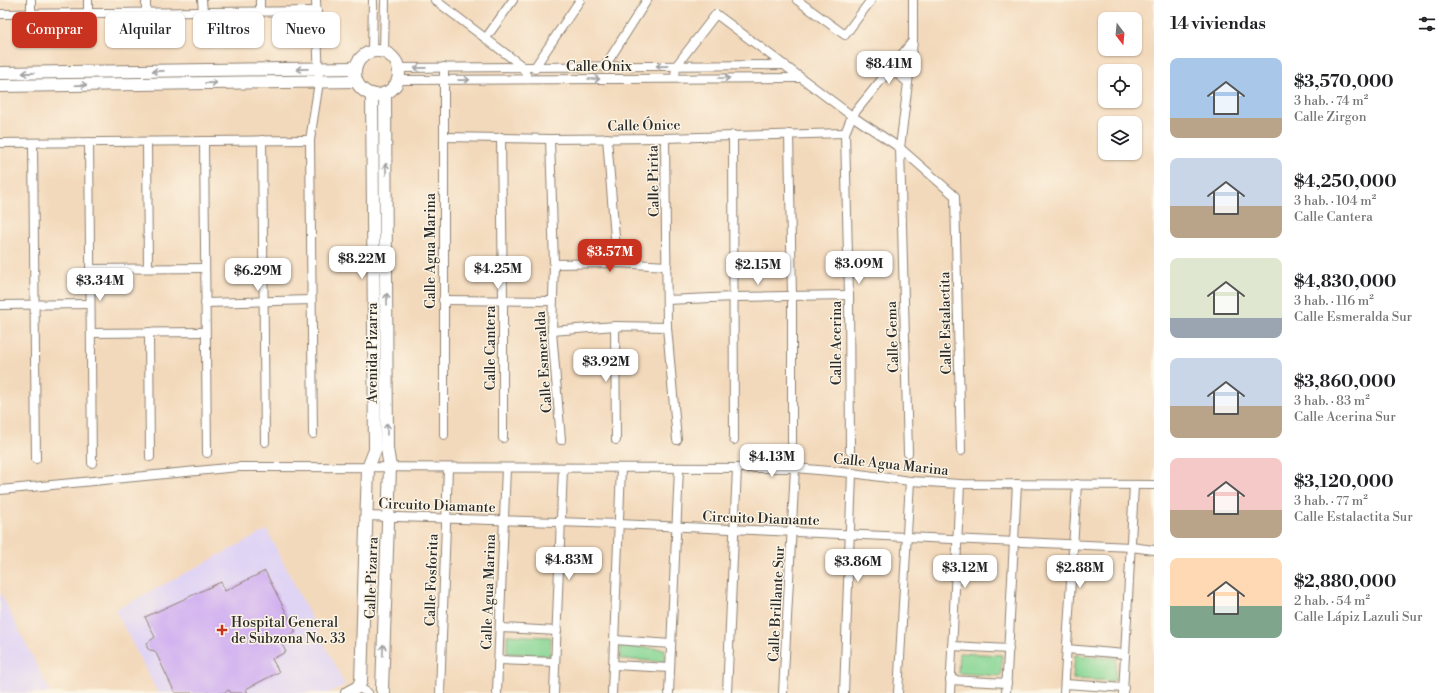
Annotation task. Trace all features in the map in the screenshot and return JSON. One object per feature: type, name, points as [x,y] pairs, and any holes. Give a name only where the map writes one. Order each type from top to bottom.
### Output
[{"type":"street","points":[[31,0],[31,12]]},
{"type":"street","points":[[88,0],[88,12]]},
{"type":"street","points":[[146,0],[146,12]]},
{"type":"street","points":[[202,0],[203,12]]},
{"type":"street","points":[[260,0],[260,12],[317,11]]},
{"type":"street","points":[[313,434],[310,140],[318,82],[316,0]]},
{"type":"street","points":[[372,51],[373,0]]},
{"type":"street","points":[[384,52],[385,0]]},
{"type":"street","points":[[486,38],[513,0]]},
{"type":"street","points":[[531,79],[535,67],[580,0]]},
{"type":"street","points":[[605,66],[647,0]]},
{"type":"street","points":[[797,0],[845,35],[871,0]]},
{"type":"street","name":"Calle Gema","points":[[908,453],[900,148],[913,42],[913,0]]},
{"type":"street","points":[[438,1],[522,66],[531,79]]},
{"type":"street","points":[[0,14],[12,14]]},
{"type":"street","points":[[675,78],[676,66],[716,14],[852,116],[900,148]]},
{"type":"street","name":"Calle Acerina","points":[[850,451],[849,295],[845,133],[852,116],[890,68],[913,42]]},
{"type":"street","points":[[377,50],[384,52],[392,57],[398,68],[397,80],[393,88],[385,93],[372,94],[361,89],[356,81],[355,68],[361,57],[372,51],[377,50]]},
{"type":"street","name":"Calle Ónix","points":[[398,68],[522,66],[785,66]]},
{"type":"street","name":"Calle Agua Marina","points":[[444,67],[444,435]]},
{"type":"street","points":[[0,86],[53,85],[355,68]]},
{"type":"street","points":[[890,68],[907,82]]},
{"type":"street","points":[[0,73],[53,72],[318,82],[356,81]]},
{"type":"street","points":[[53,72],[53,85]]},
{"type":"street","name":"Calle Ónix","points":[[397,80],[444,81],[531,79],[801,78]]},
{"type":"street","name":"Avenida Pizarra","points":[[385,93],[387,449],[390,467]]},
{"type":"street","name":"Avenida Pizarra","points":[[368,468],[375,450],[372,94]]},
{"type":"street","name":"Calle Ónice","points":[[444,137],[550,139],[665,138],[845,133]]},
{"type":"street","points":[[789,134],[792,296],[792,442]]},
{"type":"street","points":[[732,135],[734,440]]},
{"type":"street","name":"Calle Cantera","points":[[501,137],[503,438]]},
{"type":"street","points":[[607,138],[617,263]]},
{"type":"street","name":"Calle Pirita","points":[[665,138],[667,327],[677,440]]},
{"type":"street","name":"Calle Esmeralda","points":[[550,139],[554,264],[552,331],[561,440]]},
{"type":"street","points":[[262,140],[265,442]]},
{"type":"street","points":[[0,143],[310,140]]},
{"type":"street","points":[[204,141],[207,453]]},
{"type":"street","points":[[89,142],[92,463]]},
{"type":"street","points":[[147,142],[148,268]]},
{"type":"street","points":[[33,143],[36,459]]},
{"type":"street","name":"Calle Estalactita","points":[[900,148],[955,196],[961,450]]},
{"type":"street","points":[[373,212],[386,212]]},
{"type":"street","points":[[554,264],[617,263],[667,266]]},
{"type":"street","points":[[90,269],[205,268]]},
{"type":"street","points":[[667,300],[849,295]]},
{"type":"street","points":[[205,303],[311,300]]},
{"type":"street","points":[[443,300],[552,300]]},
{"type":"street","points":[[0,305],[90,304]]},
{"type":"street","points":[[374,323],[387,323]]},
{"type":"street","points":[[552,331],[615,326],[667,327]]},
{"type":"street","points":[[615,326],[616,440]]},
{"type":"street","points":[[149,332],[150,457]]},
{"type":"street","points":[[91,333],[206,332]]},
{"type":"street","points":[[375,450],[387,449]]},
{"type":"street","name":"Calle Agua Marina","points":[[0,490],[238,467],[679,469],[795,468],[960,484],[1154,485]]},
{"type":"street","name":"Calle Pizarra","points":[[379,692],[390,467]]},
{"type":"street","name":"Calle Pizarra","points":[[358,689],[368,468]]},
{"type":"street","name":"Calle Fosforita","points":[[440,693],[448,468]]},
{"type":"street","name":"Calle Agua Marina","points":[[498,693],[506,468]]},
{"type":"street","points":[[554,693],[563,468]]},
{"type":"street","points":[[612,693],[621,468]]},
{"type":"street","points":[[727,693],[737,468]]},
{"type":"street","name":"Calle Brillante Sur","points":[[783,693],[793,532],[795,468]]},
{"type":"street","points":[[669,693],[679,469]]},
{"type":"street","points":[[844,693],[852,473]]},
{"type":"street","points":[[898,693],[910,480]]},
{"type":"street","points":[[950,693],[956,539],[960,484]]},
{"type":"street","points":[[1006,693],[1017,484]]},
{"type":"street","points":[[1077,484],[1072,544],[1065,689],[1124,691],[1134,484]]},
{"type":"street","name":"Circuito Diamante","points":[[366,516],[618,524],[850,534],[1131,547],[1154,550]]},
{"type":"street","points":[[501,628],[557,631]]},
{"type":"street","points":[[615,640],[671,644]]},
{"type":"street","points":[[952,646],[1009,649]]},
{"type":"street","points":[[1067,650],[1125,654]]},
{"type":"street","points":[[499,660],[555,662]]},
{"type":"street","points":[[614,665],[670,668]]},
{"type":"street","points":[[950,680],[1007,682]]},
{"type":"street","points":[[358,689],[379,692]]},
{"type":"shaded area","name":"Hospital General de Subzona No. 33","points":[[267,530],[345,685],[328,693],[158,693],[115,610]]},
{"type":"shaded area","points":[[0,592],[51,693],[0,693]]},
{"type":"green space","points":[[507,635],[551,637],[550,656],[507,653]]},
{"type":"green space","points":[[621,646],[665,649],[665,662],[620,659]]},
{"type":"green space","points":[[959,653],[1002,655],[1001,676],[958,673]]},
{"type":"green space","points":[[1075,655],[1116,658],[1115,681],[1073,679]]},
{"type":"building","points":[[265,571],[296,632],[280,641],[286,652],[272,659],[279,672],[246,689],[248,693],[231,693],[229,690],[223,693],[175,693],[155,651],[147,648],[147,643],[155,637],[145,617],[221,582],[225,591]]},
{"type":"place","name":"Hospital General de Subzona No. 33","points":[[222,630]]}]
